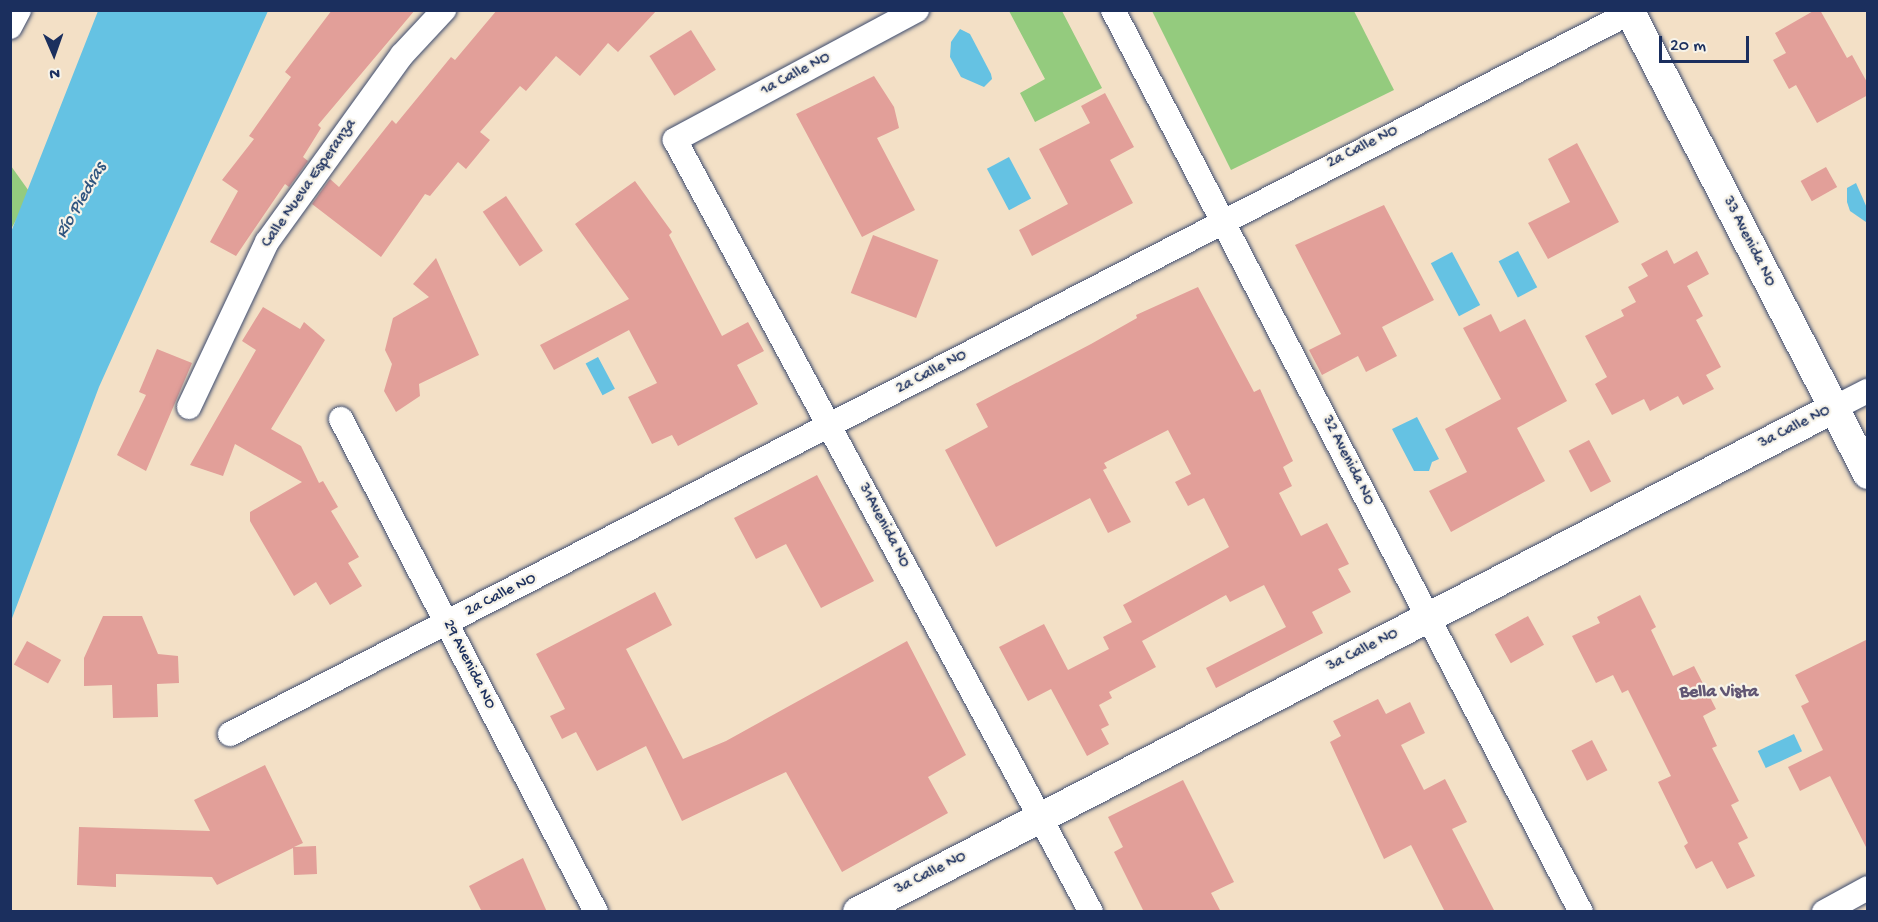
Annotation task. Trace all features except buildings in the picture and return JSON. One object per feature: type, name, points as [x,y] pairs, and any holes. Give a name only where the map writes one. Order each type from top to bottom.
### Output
[{"type":"street","points":[[10,27],[19,10]]},
{"type":"street","name":"Calle Nueva Esperanza","points":[[189,407],[267,242],[402,56],[444,10]]},
{"type":"street","name":"1a Calle NO","points":[[675,140],[917,10]]},
{"type":"street","name":"32 Avenida NO","points":[[1113,10],[1581,912]]},
{"type":"street","name":"2a Calle NO","points":[[230,734],[830,427],[1222,220],[1632,11]]},
{"type":"street","name":"33 Avenida NO","points":[[1632,11],[1868,474]]},
{"type":"street","name":"31Avenida NO","points":[[675,140],[1091,912]]},
{"type":"street","name":"3a Calle NO","points":[[858,912],[1868,390]]},
{"type":"street","name":"29 Avenida NO","points":[[341,419],[596,912]]},
{"type":"street","points":[[1824,912],[1868,888]]},
{"type":"green space","points":[[1009,11],[1062,11],[1102,88],[1035,122],[1020,93],[1045,79]]},
{"type":"green space","points":[[1152,11],[1354,11],[1394,90],[1231,170]]},
{"type":"green space","points":[[11,166],[31,194],[11,229]]},
{"type":"water","name":"Río Piedras","points":[[98,11],[268,11],[99,387],[11,621],[11,232]]},
{"type":"water","points":[[960,29],[970,34],[991,74],[992,79],[984,87],[961,77],[950,57],[951,42]]},
{"type":"water","points":[[1009,157],[1031,198],[1009,210],[987,169]]},
{"type":"water","points":[[1856,183],[1867,208],[1866,222],[1850,211],[1847,202],[1847,188]]},
{"type":"water","points":[[1518,251],[1537,287],[1518,298],[1499,261]]},
{"type":"water","points":[[1452,252],[1480,305],[1459,316],[1431,263]]},
{"type":"water","points":[[598,357],[615,389],[603,395],[586,364]]},
{"type":"water","points":[[1417,417],[1439,459],[1432,462],[1429,471],[1414,471],[1392,429]]},
{"type":"water","points":[[1794,734],[1802,751],[1766,768],[1758,751]]},
{"type":"district","name":"Bella Vista","points":[[1719,693]]}]
